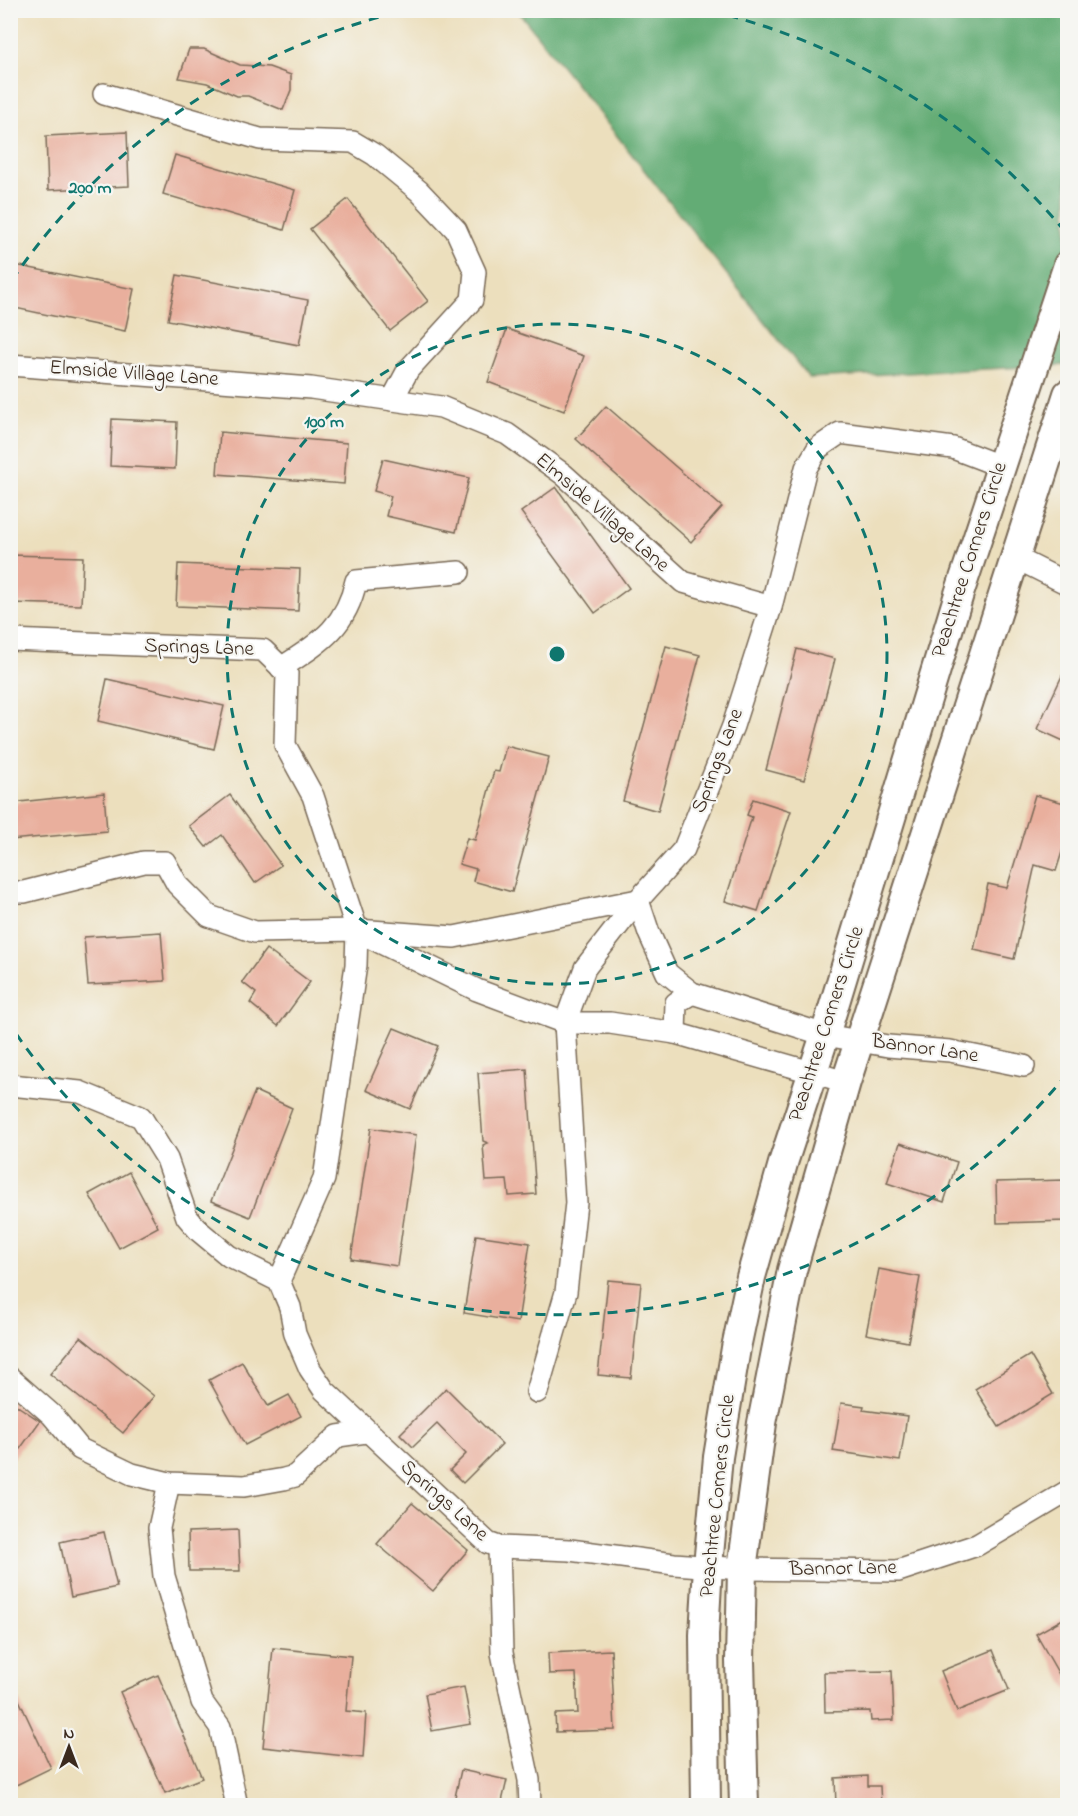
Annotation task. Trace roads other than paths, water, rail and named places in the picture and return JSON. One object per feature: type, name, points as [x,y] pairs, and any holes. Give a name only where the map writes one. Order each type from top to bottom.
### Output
[{"type":"street","points":[[104,94],[260,139],[354,142],[375,155],[418,191],[456,230],[475,272],[472,300],[408,370],[392,400]]},
{"type":"street","name":"Peachtree Corners Circle","points":[[706,1806],[704,1635],[708,1566],[718,1457],[736,1348],[751,1277],[811,1073],[825,1035],[1000,466],[1068,265]]},
{"type":"street","name":"Elmside Village Lane","points":[[10,364],[311,388],[441,407],[507,434],[563,474],[683,582],[771,608]]},
{"type":"street","name":"Peachtree Corners Circle","points":[[744,1806],[740,1661],[742,1569],[760,1434],[792,1270],[846,1082],[1068,394]]},
{"type":"street","points":[[771,608],[806,468],[818,448],[840,433],[952,448],[1000,466]]},
{"type":"street","points":[[1016,558],[1068,584]]},
{"type":"street","points":[[281,668],[334,629],[352,602],[356,581],[459,572]]},
{"type":"street","name":"Springs Lane","points":[[537,1392],[566,1292],[576,1203],[565,1023],[585,968],[638,900],[684,849],[733,726],[771,608]]},
{"type":"street","name":"Springs Lane","points":[[10,640],[263,650],[287,673],[285,745],[313,796],[357,930],[356,965],[324,1179],[279,1281],[290,1307],[295,1334],[310,1369],[324,1390],[366,1432],[488,1543],[499,1547],[570,1550],[708,1566]]},
{"type":"street","points":[[10,892],[24,892],[144,862],[165,862],[177,884],[209,916],[255,932],[357,930],[454,937],[638,900],[649,933],[667,973],[692,993],[825,1035]]},
{"type":"street","points":[[357,930],[477,990],[565,1023],[610,1023],[675,1033],[846,1082]]},
{"type":"street","points":[[675,1033],[676,1003],[692,993]]},
{"type":"street","name":"Bannor Lane","points":[[825,1035],[860,1039],[888,1046],[950,1051],[1024,1066]]},
{"type":"street","points":[[10,1085],[80,1092],[141,1117],[167,1159],[187,1217],[199,1231],[229,1256],[279,1281]]},
{"type":"street","points":[[10,1378],[52,1415],[80,1449],[132,1474],[169,1483],[244,1486],[284,1479],[295,1476],[338,1436],[366,1432]]},
{"type":"street","points":[[169,1483],[159,1528],[164,1576],[202,1702],[220,1727],[237,1806]]},
{"type":"street","name":"Bannor Lane","points":[[708,1566],[742,1569],[898,1571],[977,1545],[1068,1491]]},
{"type":"street","points":[[499,1547],[502,1653],[529,1780],[530,1806]]}]
